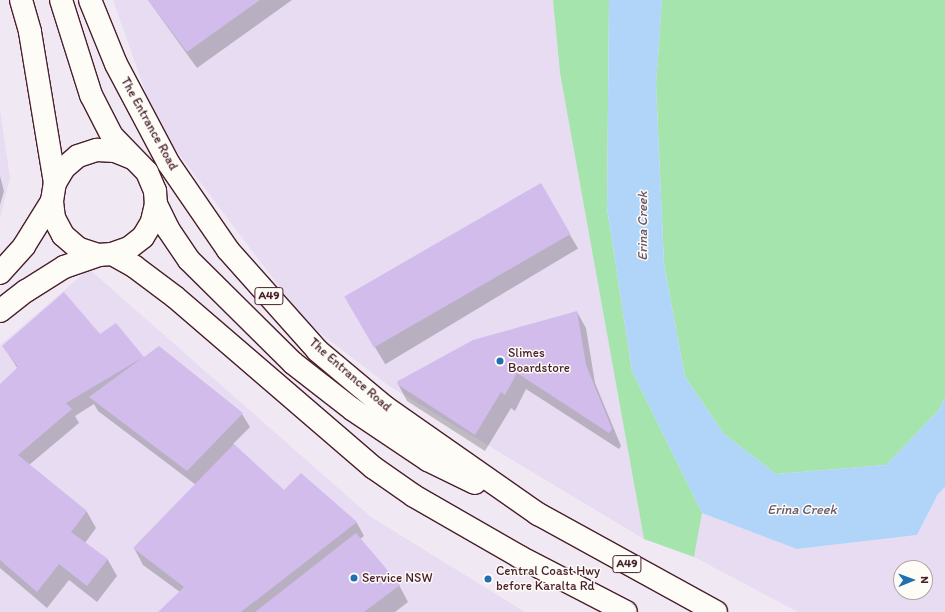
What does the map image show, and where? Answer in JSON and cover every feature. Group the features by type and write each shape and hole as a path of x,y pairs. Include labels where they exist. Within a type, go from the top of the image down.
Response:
{"main road":[{"path":"21,0 30,32 53,192 54,218 63,235 79,249 105,255 135,267 175,297 374,468 414,496 520,557 626,612"},
{"name":"A49","path":"61,0 91,95 112,136 147,172 155,191 156,204 152,222 143,237 129,248 105,255"},
{"name":"The Entrance Road","path":"90,0 116,64 169,164 228,250 318,351 385,407 538,514 716,612"},
{"name":"A49","path":"53,192 64,168 78,156 97,150 115,151 132,158"},
{"path":"0,273 24,246 53,192"},
{"name":"A49","path":"156,204 168,229 189,260 293,363 352,409 428,460 538,514"},
{"path":"0,311 26,291 64,267 105,255"}],"shaded area":[{"path":"113,0 553,0 560,73 644,539 389,386 306,322 157,125"},
{"path":"0,109 10,178 0,219"},
{"path":"89,269 371,517 525,612 0,612 0,345"},
{"path":"945,487 945,612 798,612 694,557 702,513 798,549 917,535 938,494"}],"green space":[{"path":"553,0 609,0 607,208 632,371 702,513 694,557 644,539 560,73"},
{"path":"662,0 945,0 945,397 939,410 886,465 776,474 724,434 685,377 664,264 656,84"}],"water":[{"name":"Erina Creek","path":"609,0 662,0 656,85 664,264 685,377 724,434 776,474 886,465 939,410 945,397 945,487 938,494 917,535 797,549 702,513 632,371 607,208"}],"building":[{"path":"148,0 260,0 187,52"},
{"path":"541,183 570,234 374,348 344,297"},
{"path":"64,292 100,334 116,323 144,357 159,346 243,413 187,471 89,397 142,358 66,403 72,409 18,455 87,511 71,532 108,559 87,586 59,564 37,592 0,560 0,384 18,367 2,346"},
{"path":"577,311 586,365 612,429 609,433 517,373 505,395 501,392 475,435 397,384 398,381 473,340"},
{"path":"234,444 284,490 301,473 357,522 241,612 158,612 184,587 133,548"},
{"path":"356,533 400,585 364,612 255,612"}],"place":[{"name":"Slimes Boardstore","path":"500,361"},
{"name":"Service NSW","path":"354,578"},
{"name":"Central Coast Hwy before Karalta Rd","path":"488,579"}]}
